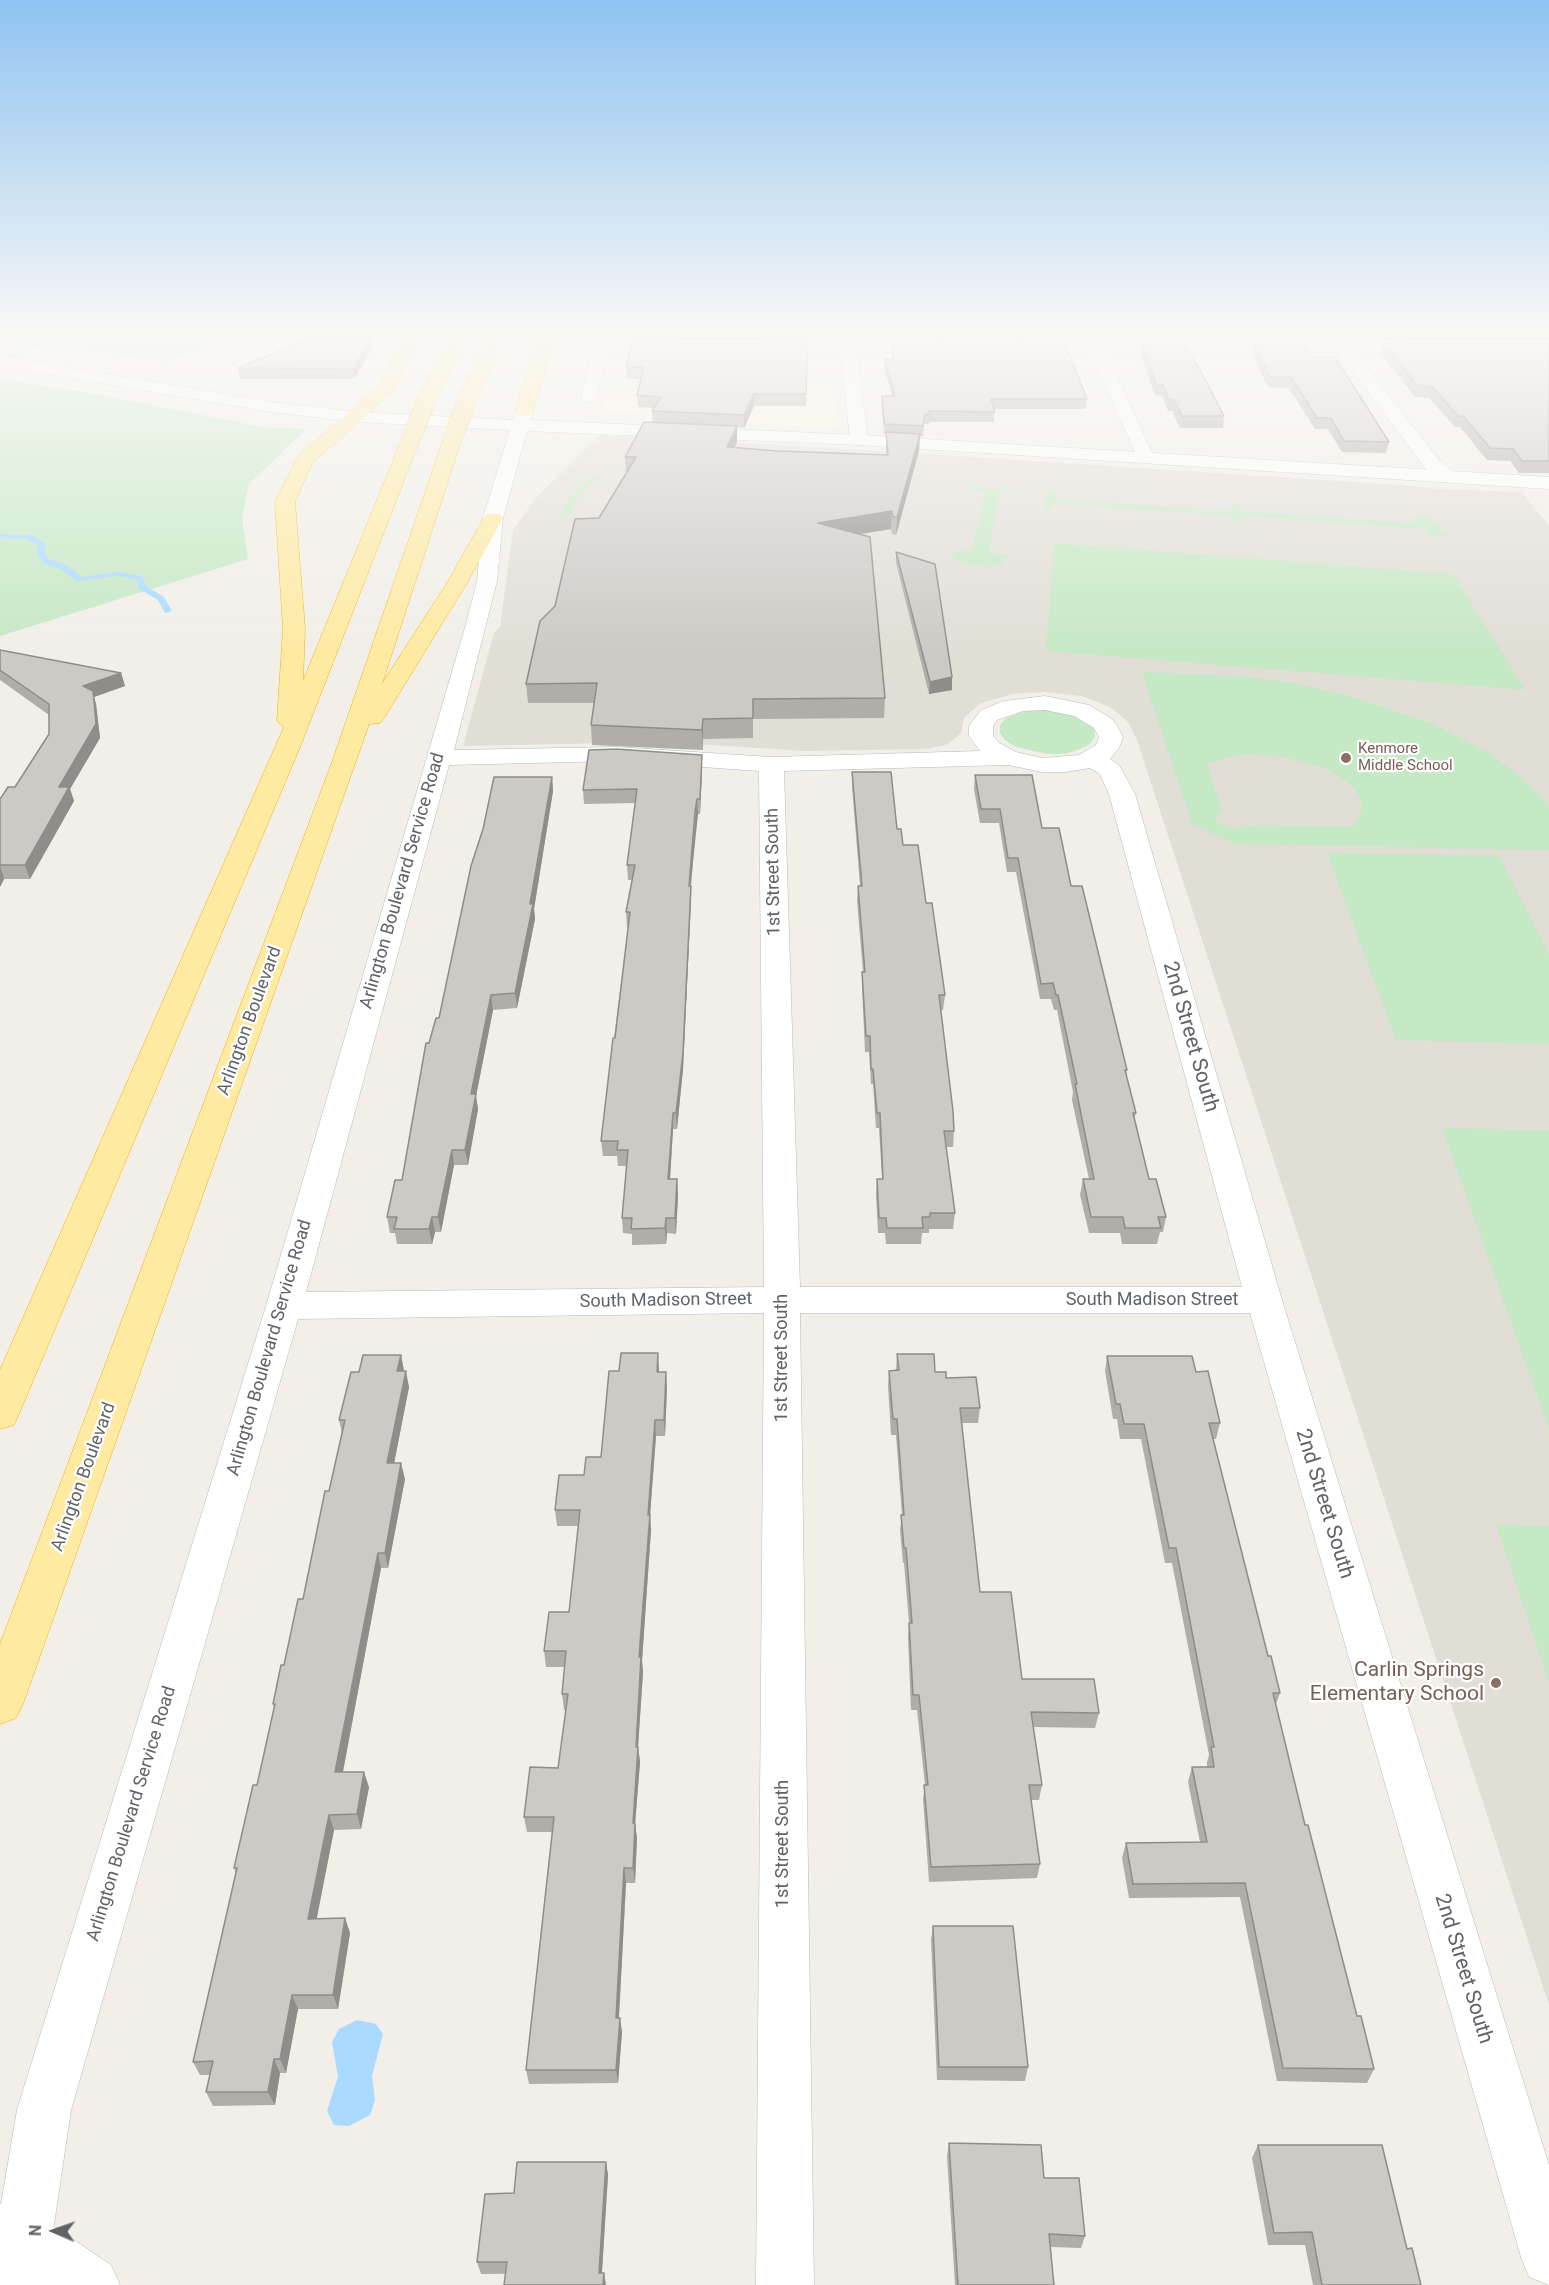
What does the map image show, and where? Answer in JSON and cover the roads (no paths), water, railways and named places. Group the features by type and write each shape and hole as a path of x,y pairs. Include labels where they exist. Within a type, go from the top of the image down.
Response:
{"highway":[{"path":"288,747 294,629 285,502 304,460 325,443"},
{"path":"0,1414 288,747 410,443"},
{"name":"Arlington Boulevard","path":"0,1704 343,765 451,443"},
{"path":"343,765 457,583 493,518"}],"street":[{"name":"Arlington Boulevard Service Road","path":"13,2252 44,2110 284,1306 477,624 487,581 493,518 515,443"},
{"path":"903,443 1549,483"},
{"path":"1139,443 1145,457"},
{"path":"1416,443 1432,464 1449,476"},
{"path":"438,758 617,754 771,765 1008,758 1042,765 1065,765 1092,758 1107,748 1111,738 1104,724 1081,710 1045,703 1023,704 1004,708 989,715 981,726 981,736 990,748 1008,758"},
{"name":"2nd Street South","path":"1092,758 1110,770 1122,794 1264,1300 1549,2257"},
{"name":"1st Street South","path":"771,765 782,1300 785,2285"},
{"name":"South Madison Street","path":"284,1306 782,1300 1264,1300"},
{"path":"13,2252 91,2285"}],"water":[{"path":"357,2020 376,2024 383,2034 372,2076 375,2100 370,2115 349,2126 334,2125 327,2111 338,2077 332,2042 339,2029"}],"waterway":[{"path":"0,536 29,537 43,546 41,554 46,561 65,568 79,579 119,574 140,579 142,587 161,599 168,611"}],"place":[{"name":"Kenmore Middle School","path":"1346,758"},
{"name":"Carlin Springs Elementary School","path":"1496,1683"}]}
